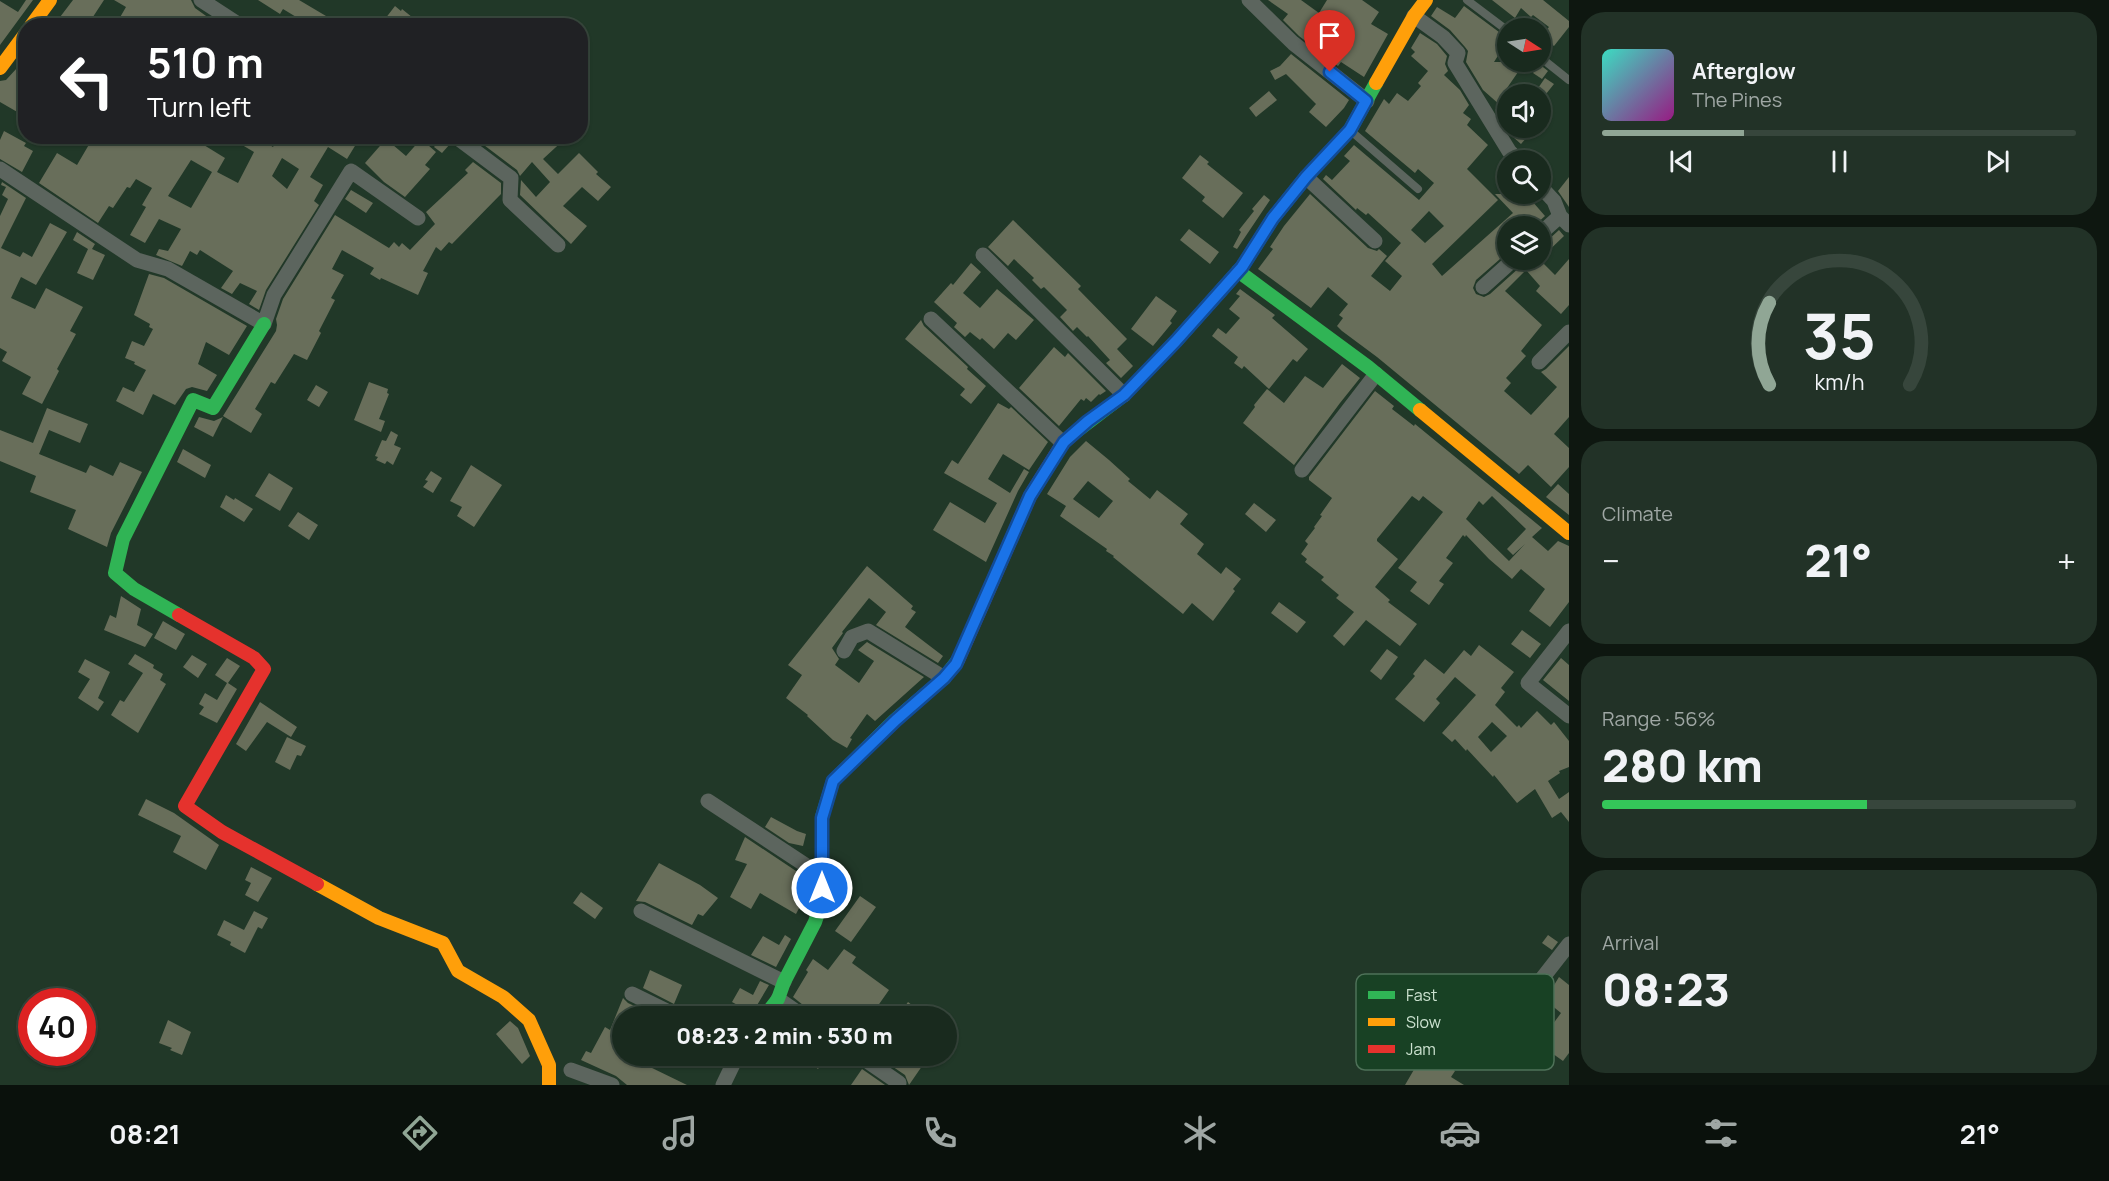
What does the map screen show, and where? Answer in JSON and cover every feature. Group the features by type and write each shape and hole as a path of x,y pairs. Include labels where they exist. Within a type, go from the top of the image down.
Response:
{"street":[{"path":"37,18 50,0"},
{"path":"201,0 229,18"},
{"path":"1249,0 1293,43 1366,101"},
{"path":"773,1006 815,922 822,901 822,818 833,781 896,720 944,678 956,664 1030,496 1064,442 1124,395 1242,267 1273,218 1306,177 1350,130 1414,16 1426,0"},
{"path":"1414,16 1443,38 1458,53 1455,63 1508,150"},
{"path":"0,68 18,44"},
{"path":"465,144 511,178 510,200 558,245"},
{"path":"0,169 137,260 168,269 264,324"},
{"path":"418,218 351,171 274,295 264,324 213,408 193,400 123,539 116,573 134,589 254,658 264,669 184,806 222,832 379,918 443,943 458,971 503,997 529,1020 549,1065 549,1085"},
{"path":"1306,177 1375,241"},
{"path":"1551,198 1564,220 1551,228"},
{"path":"983,255 1124,395"},
{"path":"1482,288 1502,270"},
{"path":"1238,271 1376,374 1569,533"},
{"path":"931,319 1064,442"},
{"path":"1539,362 1569,332"},
{"path":"1302,470 1376,374"},
{"path":"844,651 852,637 868,631 944,678"},
{"path":"1569,632 1528,683 1569,716"},
{"path":"708,801 822,876"},
{"path":"641,911 784,982"},
{"path":"1546,974 1569,944"},
{"path":"632,994 657,1006"},
{"path":"778,999 788,1006"},
{"path":"723,1085 732,1066"},
{"path":"874,1066 899,1083"},
{"path":"571,1070 612,1085"}],"lane":[{"path":"1467,0 1497,23"},
{"path":"1551,66 1569,80"},
{"path":"1350,130 1418,189"}],"building":[{"path":"26,0 33,0 0,45 0,1 18,12"},
{"path":"73,0 104,0 92,18 59,18"},
{"path":"114,0 191,0 195,8 209,18 166,18 163,16 162,18 120,18 126,7"},
{"path":"258,0 299,0 326,16 325,18 298,18 283,9 280,14"},
{"path":"1268,0 1301,0 1319,13 1327,0 1362,0 1379,12 1371,24 1388,34 1364,77 1341,62 1338,66 1299,36 1283,20 1288,14"},
{"path":"1492,0 1543,0 1569,21 1569,27 1554,46 1551,44 1551,18 1537,18 1533,15 1531,17 1521,8 1515,18"},
{"path":"395,6 413,18 386,18"},
{"path":"1464,6 1497,31 1497,57 1494,62 1497,62 1497,72 1518,72 1510,84 1497,84 1497,102 1483,90 1466,62 1468,51 1450,30 1431,16 1437,7 1455,18"},
{"path":"1420,33 1437,44 1447,56 1445,64 1448,71 1444,75 1460,90 1469,105 1463,113 1471,119 1467,125 1488,145 1467,169 1497,199 1432,264 1442,276 1497,227 1497,262 1476,280 1473,288 1476,294 1484,297 1517,270 1526,270 1505,291 1542,325 1521,351 1526,356 1506,378 1511,383 1504,391 1531,415 1557,387 1541,372 1569,346 1569,417 1554,434 1569,448 1569,467 1551,487 1528,465 1519,474 1342,331 1337,326 1343,318 1339,315 1348,304 1328,287 1311,308 1258,269 1273,249 1270,247 1284,226 1310,194 1368,248 1377,251 1379,249 1387,256 1371,276 1390,291 1402,276 1385,261 1401,243 1368,213 1366,215 1357,208 1356,210 1323,179 1326,175 1332,180 1350,161 1344,156 1354,145 1419,200 1434,183 1418,169 1415,173 1365,131 1384,99 1389,104 1397,93 1408,101 1421,86 1418,83 1428,71 1411,56 1415,52 1411,48","holes":["1429,211 1444,226 1425,243 1411,230"]},
{"path":"1291,54 1349,100 1326,127 1309,112 1316,104 1286,74 1275,80 1270,71 1280,66"},
{"path":"18,69 18,112 0,102 0,81 6,80"},
{"path":"1534,72 1547,72 1542,79"},
{"path":"1545,78 1554,84 1551,88 1551,84 1541,84"},
{"path":"1269,91 1277,100 1256,117 1249,108"},
{"path":"4,131 18,139 18,144 25,144 24,146 33,151 22,172 0,159 0,140"},
{"path":"1514,138 1526,138 1521,144"},
{"path":"89,144 202,144 225,158 217,172 238,183 254,152 240,144 268,144 273,147 275,144 356,144 347,159 328,147 310,177 323,185 314,201 319,205 266,290 259,310 249,304 257,291 240,283 232,294 221,288 233,271 200,250 197,255 190,251 182,266 156,255 159,249 168,251 181,229 159,219 145,243 130,235 146,207 142,205 152,188 136,179 130,188 127,187 113,208 109,206 98,223 39,183 57,153 77,165","holes":["282,158 299,169 287,189 272,176","191,160 212,172 191,208 168,196"]},
{"path":"382,144 392,144 406,156 417,144 427,144 436,152 425,165 430,169 405,197 384,182 365,163"},
{"path":"436,144 450,144 442,153 434,147"},
{"path":"483,144 559,144 543,159 558,174 579,153 598,172 596,174 611,187 598,201 582,187 563,206 587,226 571,244 520,195 521,180 536,197 550,182 532,162 520,176 517,170"},
{"path":"1200,155 1209,162 1207,164 1243,193 1223,218 1202,201 1205,197 1182,178"},
{"path":"473,162 501,183 501,194 452,244 449,242 441,251 436,247 423,271 428,273 418,295 381,278 380,280 370,274 374,268 342,250 332,269 344,275 331,298 335,300 307,360 294,354 275,384 271,382 255,409 262,414 251,433 223,416 276,331 276,319 283,299 335,215 389,248 394,242 399,247 402,243 410,250 435,224 426,212 468,173 465,170"},
{"path":"1569,177 1569,207 1558,191"},
{"path":"2,182 26,198 1,248 20,257 23,252 32,257 50,223 67,232 36,285 21,277 11,298 35,309 46,288 83,307 70,331 76,334 42,404 22,394 31,377 2,361 7,352 0,348 0,216 8,199 2,195 6,187 1,185"},
{"path":"351,190 373,203 366,213 345,199"},
{"path":"1264,195 1270,200 1237,249 1233,247 1241,232 1239,230"},
{"path":"1504,204 1535,204 1545,216 1510,216 1513,213"},
{"path":"1013,220 1081,286 1078,289 1127,339 1117,349 1133,366 1121,378 1106,363 1110,360 1088,336 1077,327 1073,331 1060,317 1067,310 1044,287 1041,289 1032,280 1034,278 1014,259 1008,266 988,247"},
{"path":"1189,229 1219,252 1210,264 1180,240"},
{"path":"1559,230 1564,236 1551,248 1551,237"},
{"path":"77,232 95,244 92,249 105,255 93,280 77,273 88,249 73,240"},
{"path":"1569,259 1569,305 1561,314 1536,291 1540,286 1526,270 1550,270 1555,275"},
{"path":"971,263 981,272 963,293 980,308 997,289 1034,320 1016,340 1008,333 994,349 982,338 980,340 970,332 965,337 954,327 957,323 934,302 951,283 953,285"},
{"path":"149,274 164,278 247,326 229,355 206,342 198,364 217,375 207,391 192,387 186,389 175,405 153,394 143,415 116,401 123,387 134,392 146,370 125,358 132,341 144,346 153,329 149,327 150,324 134,315"},
{"path":"1240,289 1275,315 1272,318 1308,349 1297,362 1293,359 1269,389 1244,366 1242,369 1234,363 1238,357 1212,336 1218,328 1226,334 1240,318 1229,309 1240,296 1236,294"},
{"path":"1156,296 1177,311 1170,321 1172,323 1153,346 1131,329"},
{"path":"921,320 924,326 986,386 971,404 960,395 965,389 905,339"},
{"path":"1054,347 1065,357 1068,353 1106,391 1091,402 1086,398 1084,401 1081,399 1059,426 1019,388"},
{"path":"1342,364 1360,378 1294,465 1243,423 1267,389 1284,403 1305,376 1323,388"},
{"path":"369,382 388,389 389,394 379,419 385,421 381,432 354,420"},
{"path":"316,385 328,392 319,407 307,400"},
{"path":"1375,391 1394,406 1392,409 1414,426 1415,424 1542,528 1532,537 1548,551 1558,541 1569,546 1569,602 1550,627 1529,611 1545,589 1521,569 1512,579 1466,535 1465,537 1463,535 1446,558 1453,563 1439,581 1444,584 1429,605 1410,591 1417,582 1398,568 1443,512 1423,496 1419,501 1412,496 1377,539 1398,559 1375,587 1390,600 1388,602 1417,624 1400,646 1366,620 1344,646 1333,636 1354,612 1336,598 1339,595 1321,580 1324,577 1305,562 1307,559 1301,554 1308,544 1305,541 1332,498 1309,480","holes":["1492,496 1526,529 1507,549 1513,555 1525,544 1509,561 1466,519 1479,501 1483,505"]},
{"path":"998,403 1009,409 1011,407 1048,442 1029,470 1003,454 988,479 1010,493 1024,469 1029,472 986,562 933,530 950,502 985,523 997,503 944,473 952,460 958,464"},
{"path":"47,408 88,424 80,443 49,430 39,454 86,473 90,465 113,476 120,462 142,472 111,533 107,547 68,529 76,510 30,492 36,476 0,461 0,430 33,443"},
{"path":"199,417 214,421 223,417 213,437 194,427"},
{"path":"391,431 398,435 394,445 401,448 393,465 387,461 385,464 376,460 378,457 375,456 382,440 386,441"},
{"path":"1086,441 1150,499 1157,490 1188,514 1180,524 1204,544 1197,554 1221,574 1226,567 1241,579 1213,621 1192,603 1183,614 1113,557 1106,551 1107,549 1060,516 1066,506 1047,494 1070,457","holes":["1088,481 1113,501 1099,518 1073,499"]},
{"path":"183,449 211,465 205,478 177,462"},
{"path":"471,465 502,485 474,527 457,516 462,507 450,501"},
{"path":"431,471 442,478 433,493 423,487"},
{"path":"269,473 293,488 280,511 255,496"},
{"path":"1558,484 1569,494 1569,515 1546,497"},
{"path":"226,495 253,509 244,522 220,507"},
{"path":"1254,503 1276,520 1266,532 1245,514"},
{"path":"298,512 318,525 309,540 288,526"},
{"path":"867,566 913,606 911,609 916,612 905,627 943,656 938,663 876,625 886,612 869,598 832,648 839,659 835,665 859,683 874,661 858,650 867,642 924,677 875,721 867,714 850,738 852,739 847,748 833,740 808,715 786,698 802,675 788,665"},
{"path":"121,596 141,609 137,625 153,634 145,647 104,630 110,615 116,618"},
{"path":"1279,602 1306,622 1297,633 1271,613"},
{"path":"163,621 185,634 176,650 154,638"},
{"path":"1522,630 1541,644 1530,658 1511,644"},
{"path":"1479,645 1514,672 1501,688 1505,692 1495,705 1517,727 1519,725 1521,728 1537,711 1551,725 1554,722 1569,741 1569,767 1559,771 1560,773 1548,781 1559,799 1569,792 1569,822 1561,812 1552,818 1535,789 1517,803 1494,775 1493,777 1467,749 1466,751 1455,739 1452,742 1442,733 1476,695 1455,677 1436,699 1440,703 1424,722 1395,699 1415,676 1413,674 1425,659 1444,674 1464,650 1471,656","holes":["1492,722 1507,736 1491,752 1478,737"]},
{"path":"1387,649 1398,657 1381,680 1370,671"},
{"path":"135,654 154,665 153,668 163,674 160,680 166,684 138,733 111,715 120,700 124,702 143,673 128,664"},
{"path":"192,655 207,664 198,678 183,667"},
{"path":"227,658 240,666 228,683 237,689 217,723 199,714 204,707 199,704 205,693 217,700 227,683 215,675"},
{"path":"1561,658 1569,665 1569,701 1543,680"},
{"path":"85,659 110,672 98,698 104,702 98,711 78,698 90,679 78,672"},
{"path":"260,702 297,727 291,737 267,722 246,751 236,744"},
{"path":"287,737 306,746 301,756 297,755 290,770 275,762"},
{"path":"146,799 174,813 219,845 206,870 173,852 181,836 138,815"},
{"path":"771,817 806,834 803,846 789,843 765,827"},
{"path":"745,837 808,879 808,897 806,895 796,914 760,893 751,909 730,897 747,864 735,860"},
{"path":"659,863 700,885 718,898 703,916 698,914 692,925 645,902 636,901"},
{"path":"251,867 272,878 258,902 245,895 251,883 245,880"},
{"path":"581,892 603,908 595,919 573,903"},
{"path":"860,896 876,907 851,942 835,931"},
{"path":"254,911 268,918 262,929 258,927 245,953 217,935 224,920 244,930"},
{"path":"785,935 791,939 776,967 751,955 763,936 779,945"},
{"path":"1548,935 1558,942 1552,950 1542,943"},
{"path":"844,949 856,957 852,963 889,990 878,1006 804,1006 793,997 813,959 828,970"},
{"path":"650,970 682,985 674,1004 643,988"},
{"path":"1559,977 1569,985 1569,1053 1563,1061 1554,1055 1554,1022 1561,1013 1554,1007 1554,985"},
{"path":"760,981 769,985 757,1006 739,1006 732,1002 740,988 753,995"},
{"path":"623,998 634,1006 620,1006"},
{"path":"168,1020 191,1032 182,1055 159,1043"},
{"path":"510,1021 518,1028 530,1056 522,1064 496,1034"},
{"path":"612,1025 612,1066 650,1066 687,1085 627,1085 616,1076 581,1060 586,1051 591,1053 605,1027 610,1030"},
{"path":"892,1066 922,1066 909,1085 905,1075"},
{"path":"862,1069 885,1085 851,1085"},
{"path":"1414,1070 1454,1070 1451,1077 1464,1085 1405,1085"}],"traffic: fast":[{"path":"1073,434 1124,395 1242,267 1273,218 1306,177 1350,130 1376,83"},
{"path":"1238,271 1368,367 1420,410"},
{"path":"179,615 134,589 115,573 123,539 193,400 213,408 264,324"},
{"path":"773,1006 815,922 822,901 822,817 833,781 895,720 944,678 958,660"}],"traffic: slow":[{"path":"37,18 50,0"},
{"path":"1376,83 1414,16 1426,0"},
{"path":"0,68 18,44"},
{"path":"1420,410 1569,533"},
{"path":"317,884 379,918 443,943 458,971 503,997 529,1020 549,1065 549,1085"}],"traffic: jam":[{"path":"958,660 1030,496 1063,443 1073,434"},
{"path":"179,615 254,658 264,669 185,806 222,832 317,884"}],"route":[{"path":"822,888 822,818 833,781 896,720 944,678 956,664 1030,496 1064,442 1124,395 1176,341 1242,267 1273,218 1306,177 1350,130 1366,101 1330,72"}]}
